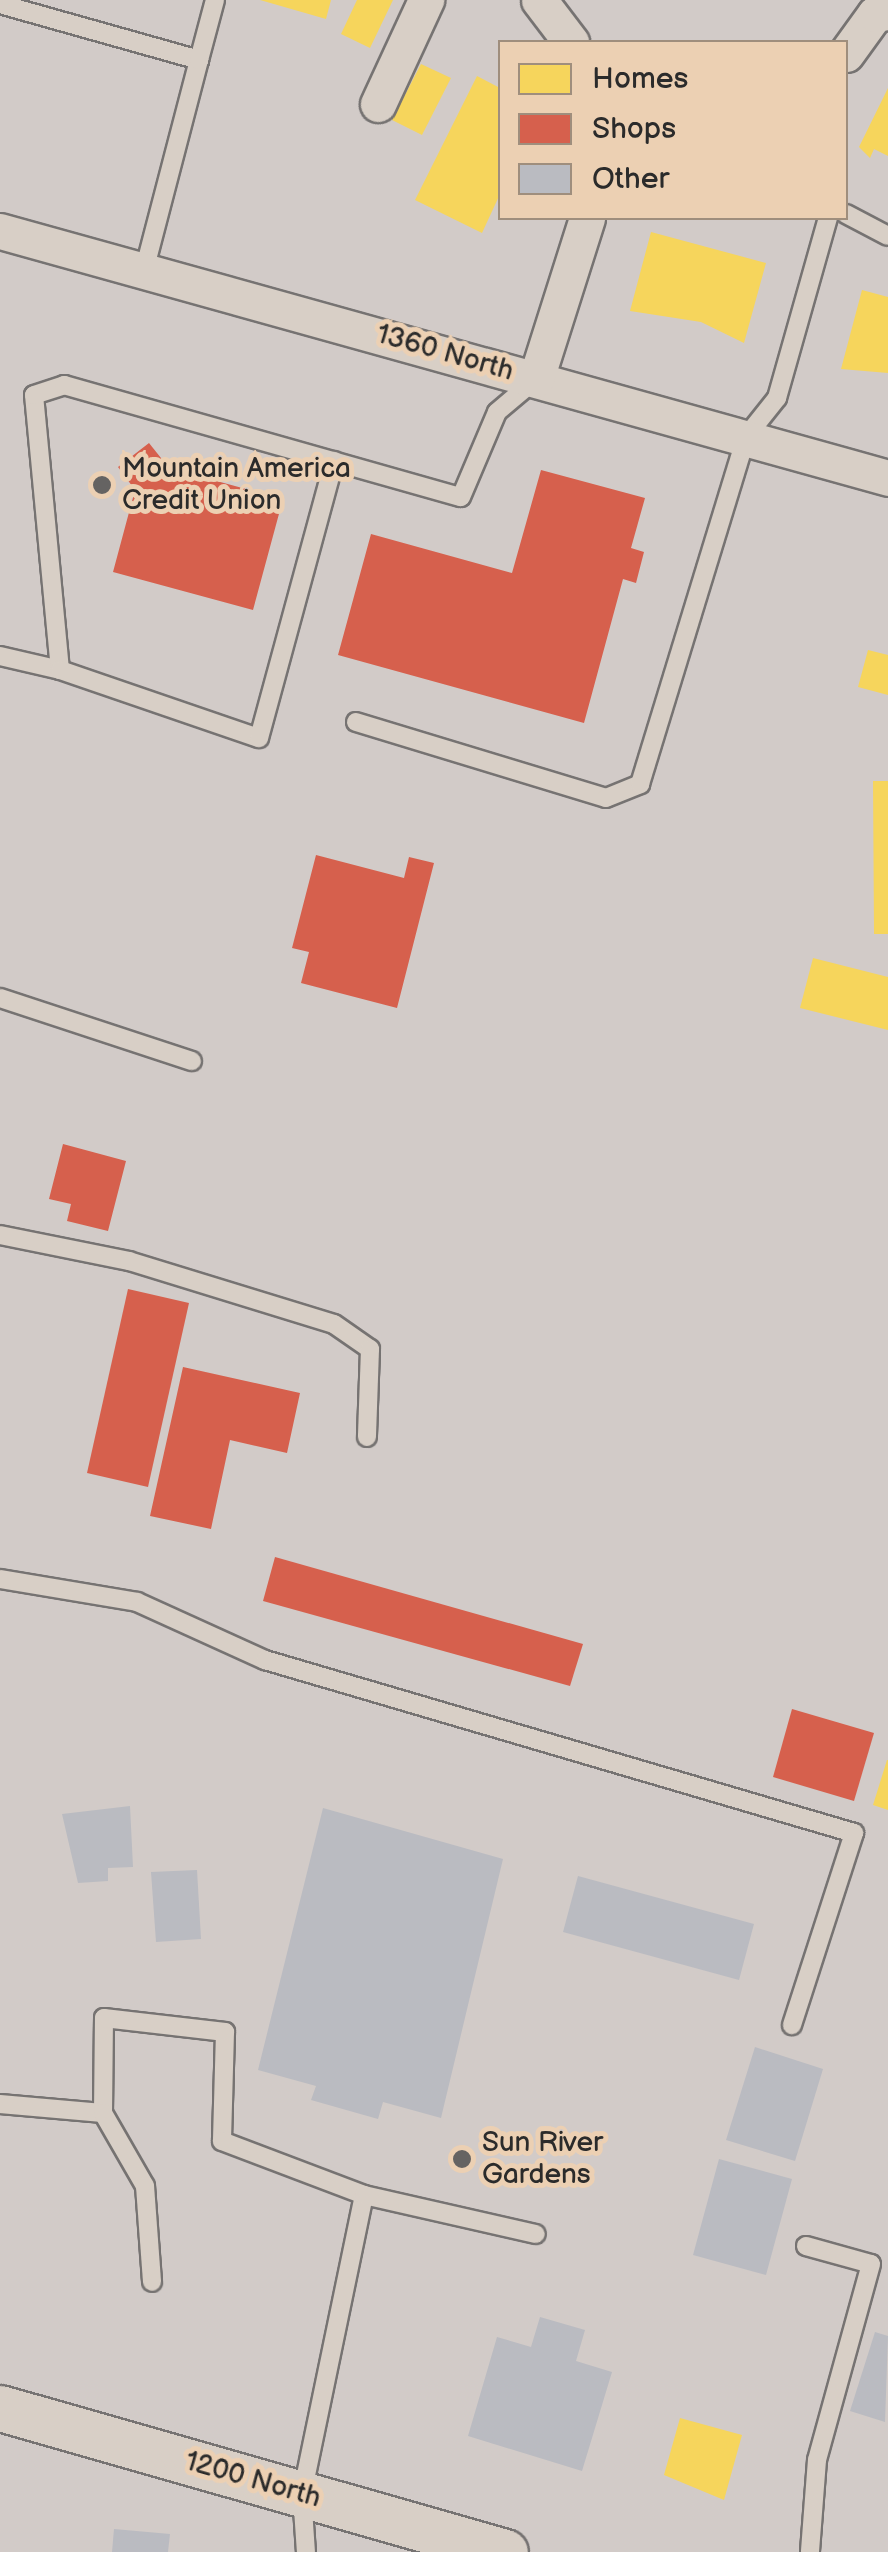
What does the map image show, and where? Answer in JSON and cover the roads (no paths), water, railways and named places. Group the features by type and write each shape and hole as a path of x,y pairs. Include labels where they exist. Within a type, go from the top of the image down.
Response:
{"street":[{"path":"378,104 426,0"},
{"path":"539,0 570,40"},
{"path":"848,51 875,14 888,12"},
{"path":"536,378 586,220"},
{"name":"1360 North","path":"0,232 146,268 888,478"},
{"name":"1200 North","path":"0,2408 505,2552"}],"lane":[{"path":"146,268 215,0"},
{"path":"0,4 200,60"},
{"path":"848,215 888,236"},
{"path":"356,722 606,798 640,784 746,436 777,398 827,220"},
{"path":"60,670 34,394 64,385 461,497 497,412 536,378"},
{"path":"0,656 60,670 122,699 259,738 334,462"},
{"path":"0,998 192,1060"},
{"path":"0,1234 129,1261 334,1324 370,1349 367,1437"},
{"path":"0,1579 137,1602 265,1660 854,1833 792,2025"},
{"path":"152,2282 145,2186 103,2113 104,2018 225,2032 222,2141 364,2195 536,2234"},
{"path":"0,2104 103,2113"},
{"path":"306,2552 302,2494 364,2195"},
{"path":"806,2246 871,2264 817,2460 810,2552"}],"place":[{"name":"Mountain America Credit Union","path":"102,485"},
{"name":"Sun River Gardens","path":"462,2159"}]}
